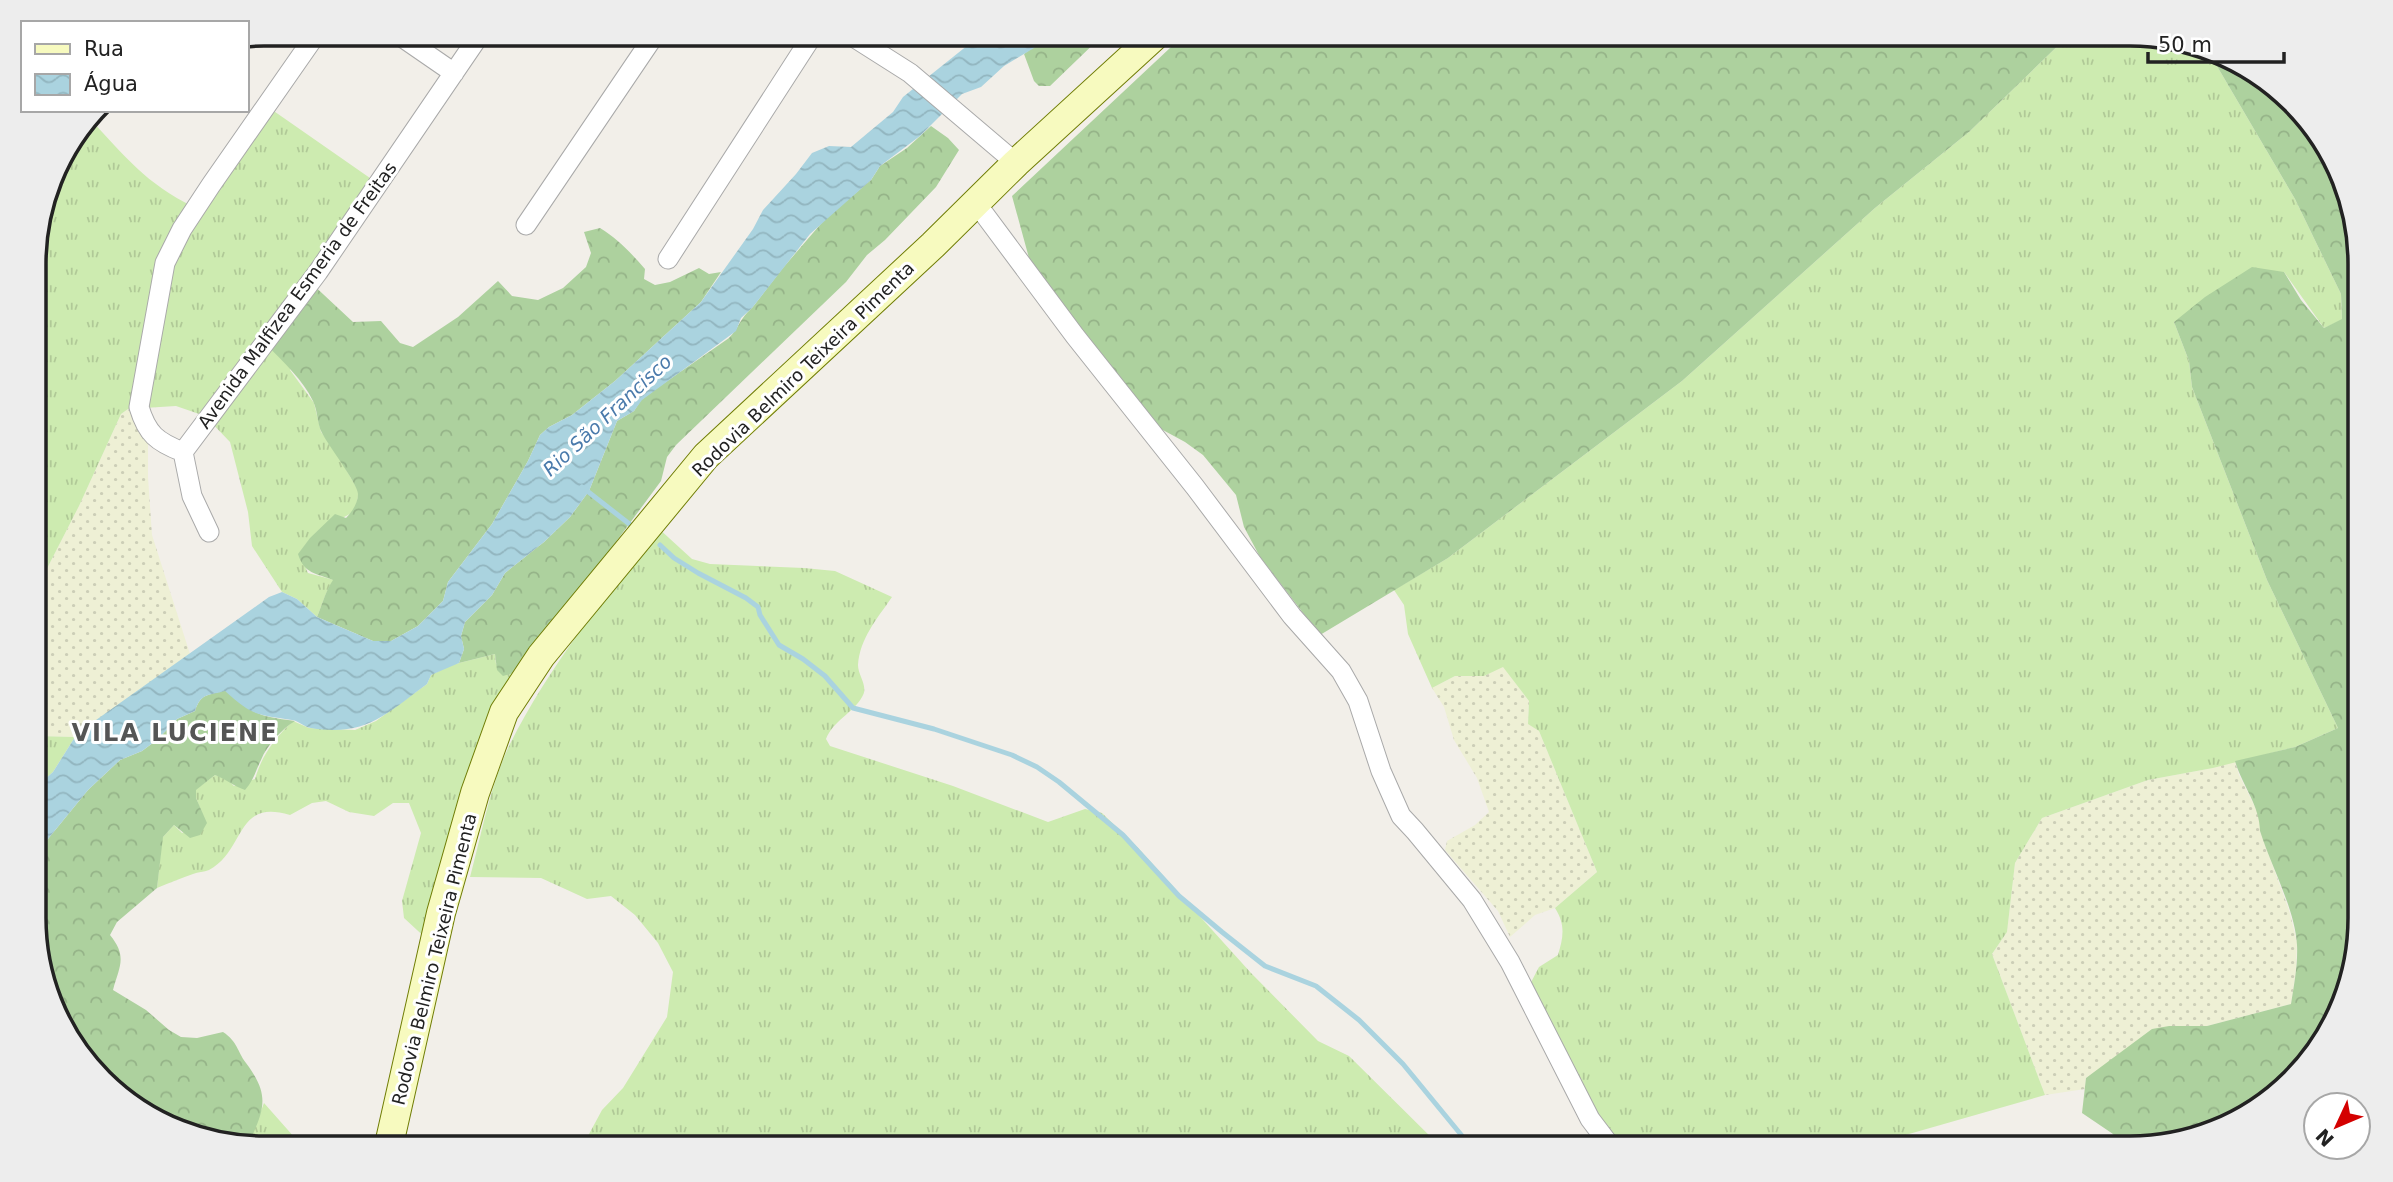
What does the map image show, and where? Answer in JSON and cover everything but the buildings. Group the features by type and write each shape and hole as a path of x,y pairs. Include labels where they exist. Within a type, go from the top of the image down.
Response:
{"main road":[{"name":"Rodovia Belmiro Teixeira Pimenta","path":"391,1136 441,913 475,793 504,712 541,656 706,456 1144,46"}],"street":[{"path":"209,532 192,496 183,452 162,444 153,436 142,419 139,407 165,262 196,206 308,46"},
{"path":"415,46 454,73"},
{"name":"Avenida Malfizea Esmeria de Freitas","path":"183,452 318,272 472,46"},
{"path":"526,225 643,46"},
{"path":"668,258 806,46"},
{"path":"868,46 910,73 1016,163"},
{"path":"976,203 1075,337 1195,487 1292,616 1341,671 1358,701 1381,772 1401,816 1472,900 1510,962 1590,1119 1603,1136"}],"green space":[{"path":"1034,46 1092,46 1050,86 1039,86 1034,81 1024,54"},
{"path":"1172,46 2058,46 1969,132 1875,208 1682,381 1448,558 1320,635 1260,557 1244,527 1236,495 1203,455 1161,429 1032,269 1012,196"},
{"path":"2058,46 2158,47 2216,64 2295,199 2341,294 2342,320 2324,328 2284,272 2174,322 2189,361 2192,387 2267,580 2338,728 2295,747 2213,768 2148,780 2042,818 2015,863 2007,932 1992,954 2045,1095 1902,1136 1610,1136 1527,990 1539,967 1558,955 1562,932 1561,920 1555,908 1597,872 1539,731 1528,724 1529,701 1503,667 1484,676 1455,676 1432,688 1408,634 1404,605 1394,590 1448,558 1682,381 1875,208 1969,132"},
{"path":"2216,64 2262,91 2284,109 2302,131 2331,180 2346,235 2346,947 2331,1002 2311,1040 2273,1082 2251,1100 2199,1125 2144,1136 2114,1136 2082,1113 2086,1078 2152,1029 2207,1026 2291,1004 2297,960 2292,917 2260,831 2254,804 2235,761 2295,747 2338,728 2267,580 2192,387 2189,361 2174,322 2205,297 2252,267 2284,272 2301,300 2324,328 2342,319 2341,294 2295,199"},
{"path":"268,107 380,185 315,271 290,370 314,403 321,432 358,490 353,511 322,528 299,554 308,573 334,580 317,617 297,599 282,592 252,546 248,512 230,442 205,416 176,406 128,409 121,414 46,570 46,249 53,207 62,180 82,142 96,125 149,179 194,207"},
{"path":"931,126 959,150 936,187 867,255 846,282 676,445 667,457 661,481 513,673 503,676 497,670 495,654 459,663 464,649 461,636 465,622 492,595 505,573 570,517 589,491 617,421 634,411 641,400 729,338 825,219 871,180 880,166 907,148"},
{"path":"600,228 629,252 645,269 644,279 655,285 670,282 699,268 709,274 721,272 701,302 615,381 572,415 540,435 492,524 448,582 443,601 418,626 391,641 373,641 317,617 333,580 307,569 298,554 335,514 346,518 357,501 358,494 322,433 309,393 268,346 309,281 353,322 381,321 400,343 413,347 458,317 498,281 512,296 538,300 563,288 586,267 591,253 584,232"},
{"path":"128,409 148,432 152,535 190,654 75,737 46,736 46,570 121,414"},
{"path":"657,527 692,559 710,564 835,571 892,597 870,629 859,655 858,665 864,693 829,733 826,739 830,746 953,786 1048,822 1085,809 1102,813 1139,849 1251,973 1318,1041 1349,1056 1430,1136 588,1136 602,1110 623,1088 667,1017 673,972 658,943 635,915 611,896 587,899 541,878 470,877 492,792 510,744 542,687"},
{"path":"495,654 496,664 513,673 430,942 404,918 402,901 421,833 409,803 393,803 374,816 349,812 326,801 312,803 290,815 272,812 259,814 250,820 230,851 209,870 157,888 162,838 174,825 182,833 206,823 195,790 215,775 227,779 234,786 255,779 270,748 293,721 309,728 355,730 376,721 427,684 431,675 451,665"},
{"path":"1503,666 1529,701 1528,723 1539,731 1597,872 1555,908 1535,915 1510,937 1498,911 1445,850 1447,841 1475,825 1489,812 1477,778 1454,740 1444,707 1432,688 1455,676 1484,676"},
{"path":"225,690 257,713 295,721 271,743 245,790 215,775 196,790 196,798 207,823 200,835 190,838 174,825 163,837 157,888 117,922 110,935 120,956 113,990 146,1010 181,1037 197,1038 223,1032 228,1036 254,1075 262,1094 261,1112 252,1136 235,1135 194,1125 142,1100 120,1082 82,1040 68,1015 53,975 47,947 46,841 88,790 120,760 142,751 177,719 195,711 200,701 210,694"},
{"path":"46,736 75,737 53,772 46,778"},
{"path":"2235,761 2260,817 2260,831 2289,910 2297,942 2291,1004 2207,1026 2169,1026 2086,1078 2085,1089 2045,1095 1992,954 2007,932 2015,863 2042,818 2148,780 2213,768"},
{"path":"264,1103 293,1136 264,1136 252,1136"}],"water":[{"name":"Rio São Francisco","path":"967,46 1036,46 1004,66 981,87 962,94 920,136 880,166 871,180 810,234 752,308 741,318 736,331 642,400 634,411 617,421 589,491 570,517 505,573 492,595 465,622 461,636 464,649 459,663 431,675 427,684 374,721 347,729 311,728 295,721 262,715 249,710 225,691 206,696 195,711 177,719 142,751 120,760 88,790 46,841 46,778 53,772 75,737 269,597 282,592 297,599 317,617 373,641 391,641 418,626 443,601 448,582 492,524 540,435 572,415 615,381 701,302 753,229 763,210 812,153 829,146 851,147 893,112 903,97"}],"waterway":[{"path":"582,487 632,526"},
{"path":"660,545 674,558 758,607 760,615 779,645 825,676 853,708 934,729 1012,755 1059,782 1123,835 1179,896 1222,932 1265,966 1316,986 1359,1020 1403,1064 1462,1136"}],"district":[{"name":"VILA LUCIENE","path":"175,733"}]}
